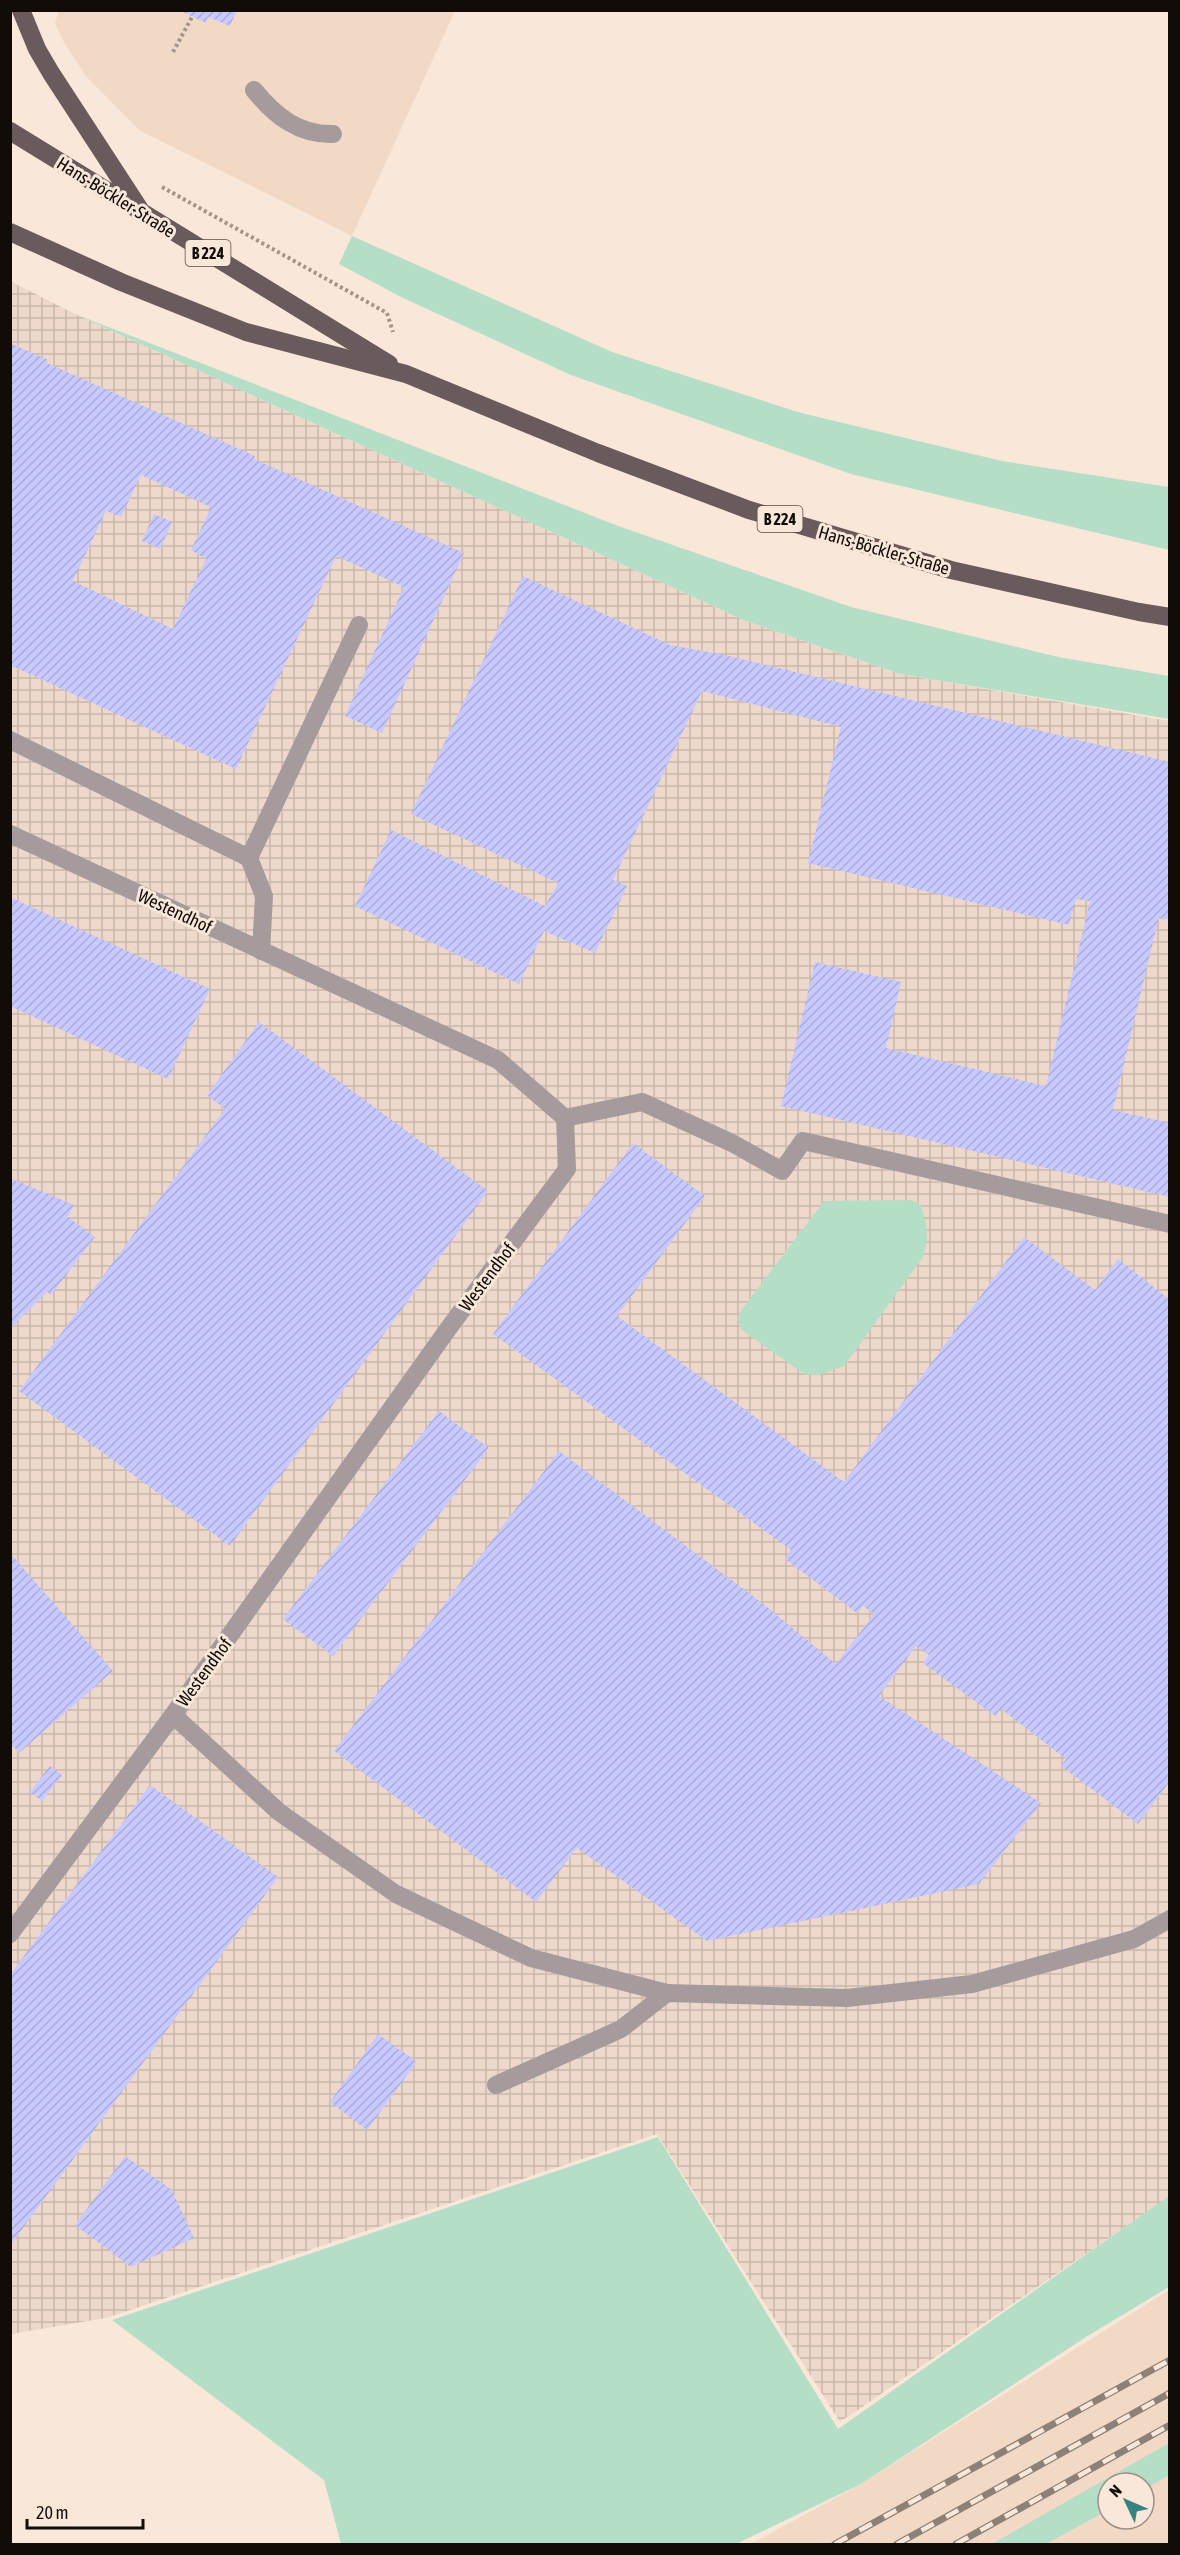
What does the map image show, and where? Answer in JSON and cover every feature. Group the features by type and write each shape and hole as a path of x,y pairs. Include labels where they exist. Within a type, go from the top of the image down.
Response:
{"main road":[{"path":"21,10 37,49 51,74 144,215"},
{"name":"Hans-Böckler-Straße","path":"10,131 406,374"},
{"name":"Hans-Böckler-Straße","path":"15,237 246,332 406,374 598,453 749,510 951,570 1170,617"}],"street":[{"path":"254,90 270,111 287,122 316,135 333,134"},
{"path":"249,858 359,625"},
{"path":"10,740 249,858 264,896 261,951"},
{"name":"Westendhof","path":"10,834 498,1060 565,1118 567,1169 448,1329 173,1715 10,1934"},
{"path":"565,1118 642,1102 732,1143 782,1171 803,1141 1170,1224"},
{"path":"173,1715 279,1812 396,1894 531,1958 667,1994 846,1998 972,1984 1134,1939 1170,1918"},
{"path":"496,2085 621,2029 667,1994"}],"path":[{"path":"173,52 192,16"},
{"path":"152,181 387,313 406,374"}],"shaded area":[{"path":"59,10 455,11 352,236 139,130 85,75 62,39 55,23"},
{"path":"10,281 75,314 746,621 900,674 1169,721 1169,2197 840,2422 657,2134 106,2318 11,2334"},
{"path":"1169,2290 1169,2544 751,2544 861,2484"}],"green space":[{"path":"352,236 612,352 801,413 1002,461 1169,487 1169,550 851,474 571,375 403,298 339,264"},
{"path":"75,314 621,527 851,607 1058,657 1169,676 1169,719 900,674 746,621"},
{"path":"912,1200 921,1205 926,1225 927,1237 923,1257 844,1366 819,1375 804,1374 742,1330 737,1318 742,1309 824,1201"},
{"path":"658,2137 838,2429 1169,2196 1169,2287 1086,2337 861,2484 736,2544 341,2544 324,2480 112,2320"},
{"path":"1169,2443 1169,2475 1156,2483 1156,2471 1120,2471"},
{"path":"1096,2485 1096,2517 1046,2544 992,2544"}],"building":[{"path":"179,10 237,10 230,26 208,17 206,23"},
{"path":"10,343 48,360 47,363 255,456 254,459 464,553 382,733 345,716 404,587 336,556 236,769 10,665","holes":["141,475 211,507 191,550 206,559 173,629 73,581 106,511 121,517"]},
{"path":"154,514 172,522 160,549 142,541"},
{"path":"523,576 670,645 720,654 1170,762 1170,920 1159,917 1113,1110 1170,1123 1170,1197 781,1106 815,962 901,982 886,1048 1046,1086 1090,901 1076,899 1069,925 808,863 841,727 702,691 613,880 627,886 595,953 544,931 519,984 355,906 391,830 545,906 558,883 411,814"},
{"path":"10,897 210,989 168,1079 10,1006"},
{"path":"259,1022 488,1191 230,1546 19,1391 225,1109 207,1095"},
{"path":"633,1143 705,1196 617,1316 844,1482 1024,1237 1095,1290 1118,1259 1170,1300 1170,1781 1138,1824 1061,1766 1066,1759 1001,1709 995,1716 923,1663 929,1655 916,1646 879,1696 1041,1803 979,1884 707,1941 577,1848 536,1902 334,1751 559,1451 761,1602 836,1664 874,1614 863,1606 857,1613 785,1559 791,1550 493,1334"},
{"path":"10,1178 74,1205 68,1217 95,1237 51,1295 47,1292 10,1329"},
{"path":"439,1411 489,1448 333,1656 283,1619"},
{"path":"10,1553 113,1671 19,1753 10,1743"},
{"path":"50,1766 62,1775 42,1801 30,1792"},
{"path":"150,1785 278,1877 10,2246 10,1975"},
{"path":"378,2034 417,2062 367,2130 330,2102"},
{"path":"125,2156 172,2190 194,2238 131,2267 75,2225"}],"railway":[{"path":"835,2544 1170,2360"},
{"path":"897,2544 1170,2393"},
{"path":"956,2544 1170,2425"}]}
